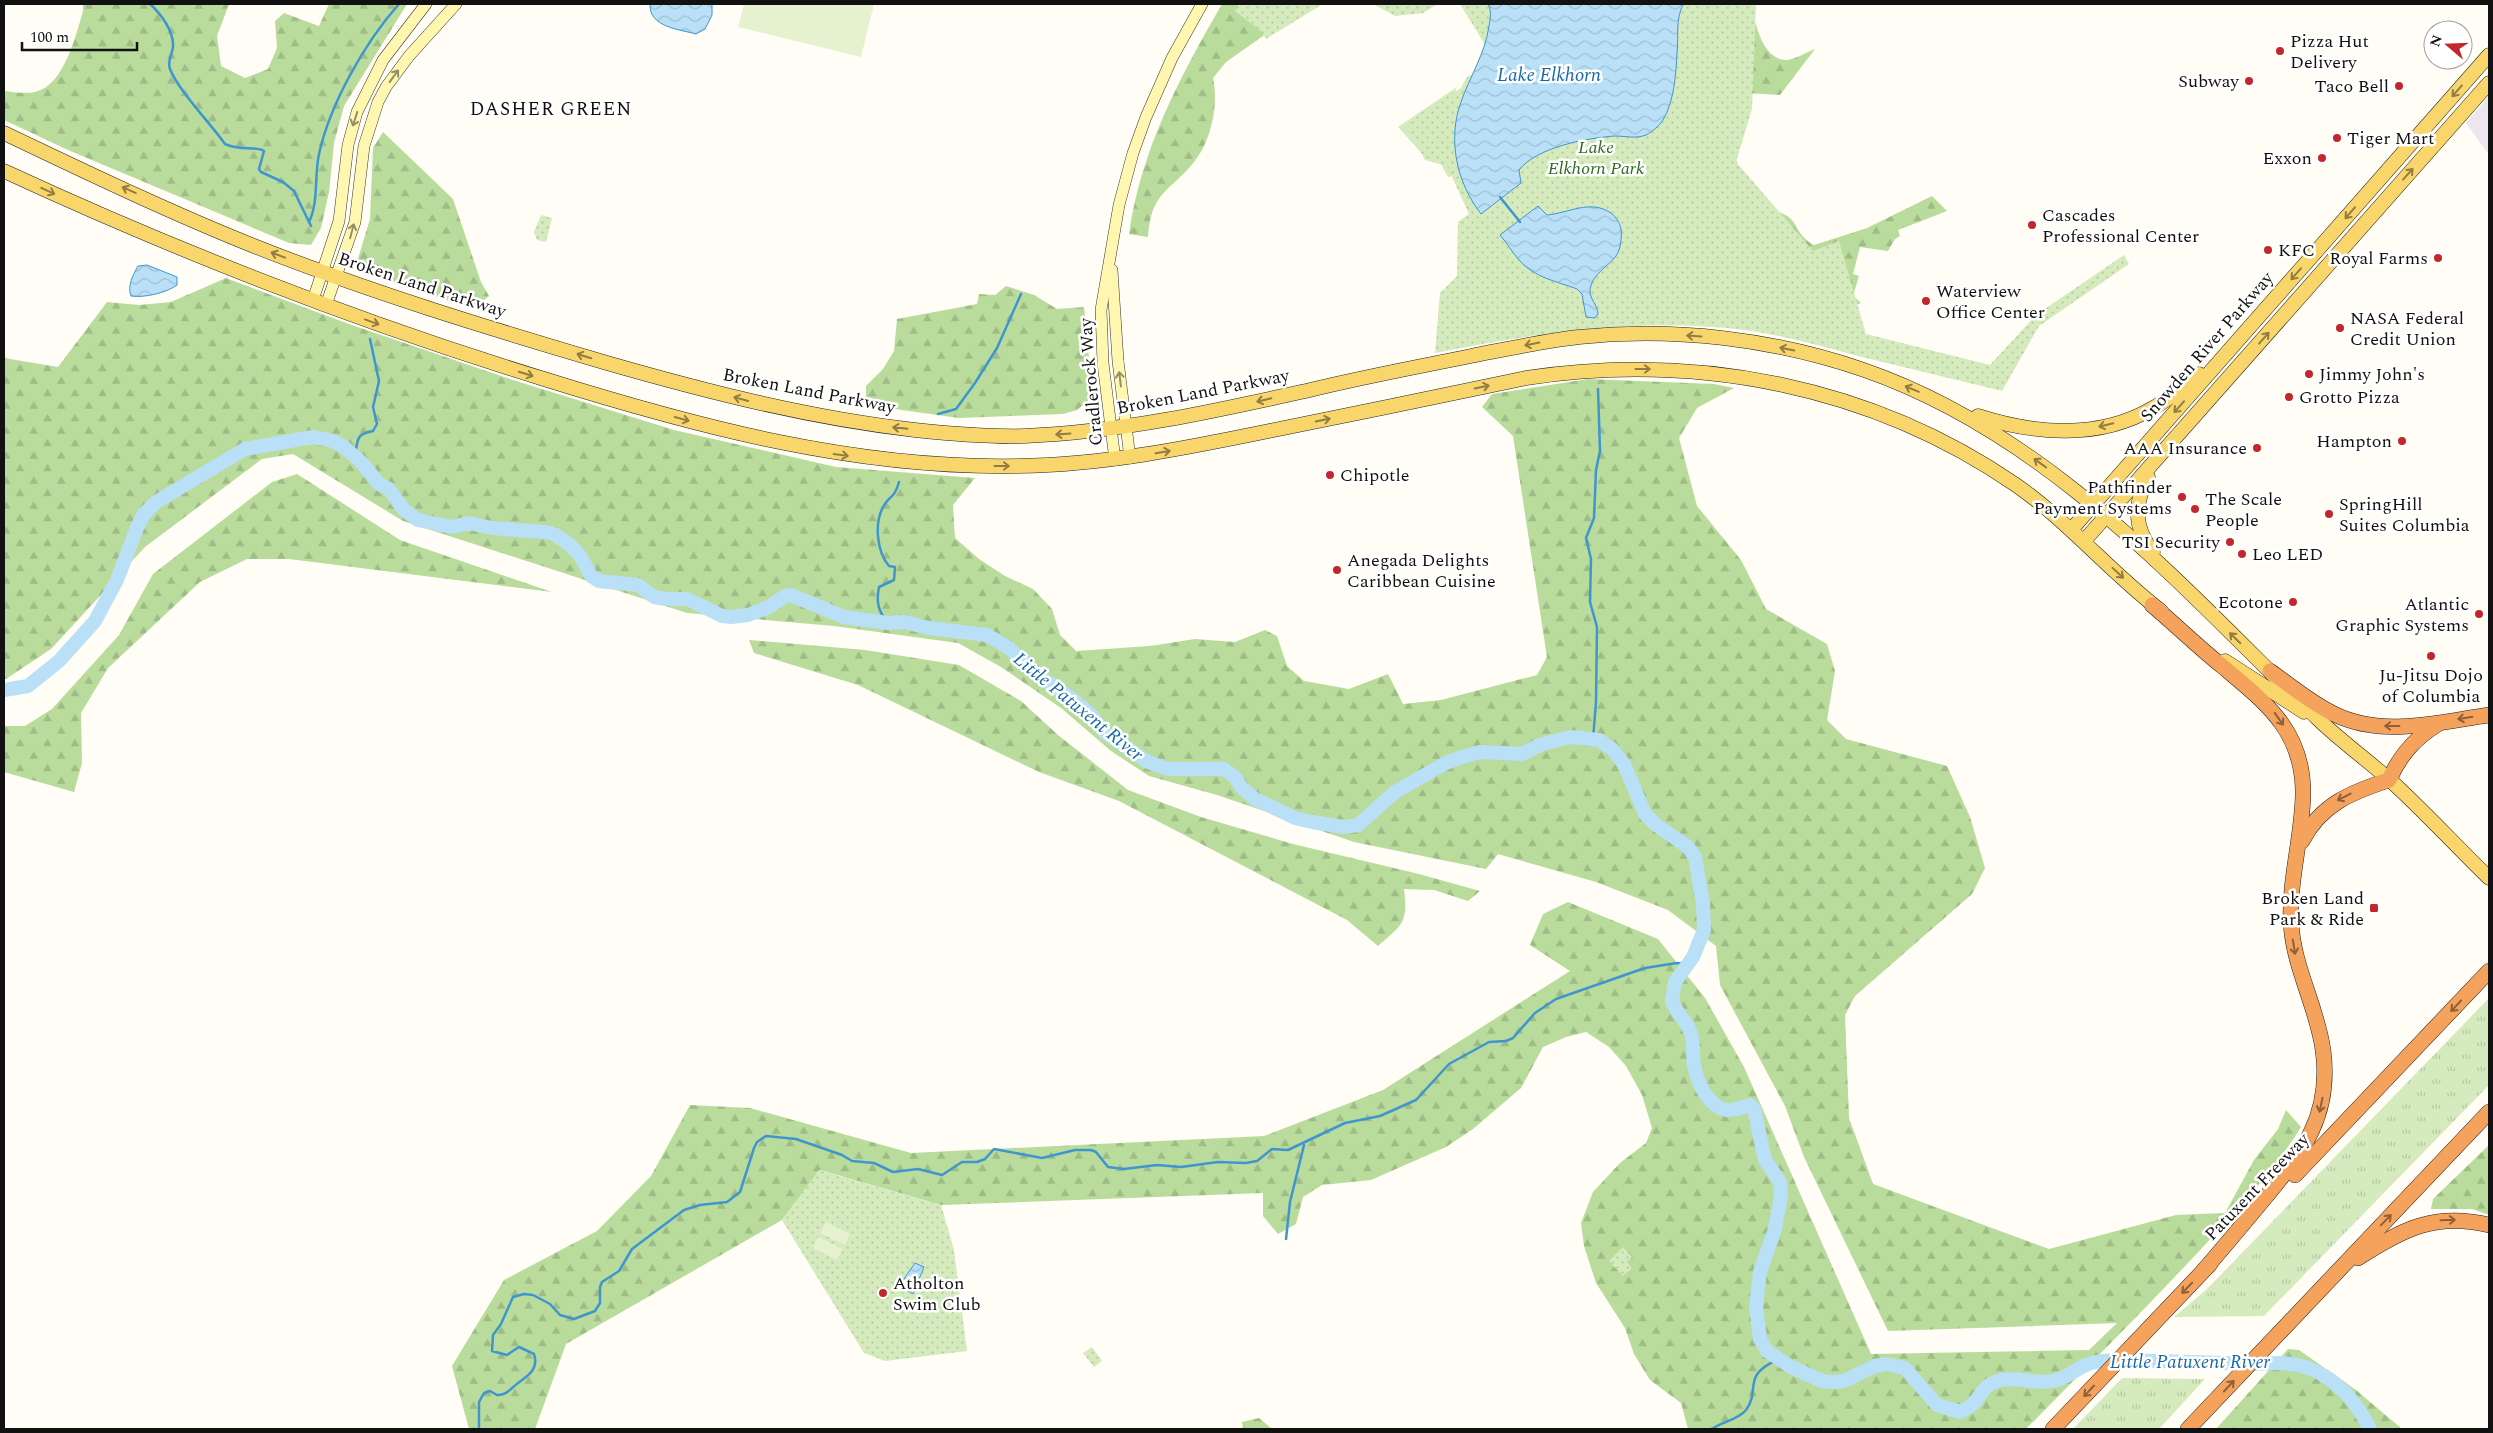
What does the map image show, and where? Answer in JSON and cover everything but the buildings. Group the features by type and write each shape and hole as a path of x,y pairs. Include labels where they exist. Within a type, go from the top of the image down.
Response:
{"highway":[{"path":"2152,605 2262,699 2280,720 2297,754 2302,773 2303,793 2292,905 2293,938 2301,976 2323,1050 2324,1082 2322,1104 2311,1137 2295,1162 2204,1270"},
{"path":"2270,671 2320,707 2351,721 2389,727 2441,723 2489,715"},
{"path":"2298,846 2312,823 2332,804 2348,795 2390,780 2399,760 2412,743 2441,723"},
{"name":"Patuxent Freeway","path":"2053,1429 2489,971"},
{"path":"2192,1425 2489,1112"},
{"path":"2316,1293 2357,1259 2410,1228 2434,1221 2449,1220 2469,1220 2489,1225"}],"main road":[{"name":"Snowden River Parkway","path":"2072,530 2489,55"},
{"name":"Snowden River Parkway","path":"2084,541 2489,83"},
{"name":"Broken Land Parkway","path":"4,133 193,220 323,272 430,310 635,371 798,412 880,426 981,435 1018,436 1127,428 1378,374 1586,336 1643,334 1712,337 1801,352 1862,370 1957,409 2036,460 2093,504 2270,671 2324,725 2390,780 2489,878"},
{"name":"Broken Land Parkway","path":"4,171 154,237 326,306 446,348 568,387 685,420 788,445 844,455 926,464 1018,466 1115,460 1550,374 1641,369 1704,372 1764,379 1816,392 1884,415 1918,429 1980,462 2016,485 2072,530 2152,605 2224,660 2324,725"},
{"path":"1957,409 2016,427 2062,432 2100,427 2152,409 2176,393 2234,345"},
{"path":"2157,459 2141,490 2137,508 2137,519 2143,537 2174,580"}],"street":[{"path":"313,300 339,221 348,145 357,112 383,60 407,25 426,4"},
{"path":"326,306 355,222 364,146 378,102 399,68 456,4"},
{"name":"Cradlerock Way","path":"1115,460 1103,363 1101,318 1104,281 1121,198 1138,135 1162,80 1202,4"},
{"name":"Cradlerock Way","path":"1113,242 1114,309 1130,458"}],"shaded area":[{"path":"2489,96 2489,155 2466,123"}],"green space":[{"path":"83,4 229,4 217,36 221,66 245,78 268,69 277,48 275,21 284,13 319,26 329,4 407,4 344,106 334,143 329,192 321,228 311,245 289,243 68,150 4,120 4,91 35,92 45,88 61,70 77,33"},
{"path":"744,4 874,4 861,57 738,27"},
{"path":"1222,4 1309,4 1226,62 1213,78 1215,88 1214,111 1209,133 1200,154 1185,172 1163,193 1153,210 1148,237 1129,234 1143,172 1164,114 1191,59"},
{"path":"1239,4 1323,4 1266,39 1261,31 1235,11"},
{"path":"1373,4 1438,4 1423,13 1395,16"},
{"name":"Lake Elkhorn Park","path":"1460,4 1756,4 1752,109 1736,162 1813,251 1839,241 1866,334 1990,365 2036,315 2124,255 2129,264 2039,326 2002,391 1787,338 1759,332 1705,326 1627,326 1588,329 1512,339 1435,353 1440,293 1457,276 1458,222 1469,214 1447,166 1425,160 1406,122 1461,88 1466,78 1495,61"},
{"path":"1750,4 1757,29 1765,47 1778,58 1789,60 1815,49 1780,95 1746,93 1733,153 1741,172 1687,93"},
{"path":"1457,87 1447,109 1452,176 1448,177 1439,161 1425,157 1398,127"},
{"path":"383,132 453,199 481,282 489,296 473,309 365,272 357,262 370,219 373,148"},
{"path":"1742,174 1770,211 1787,216 1802,235 1814,245 1867,228 1932,196 1947,211 1898,230 1900,236 1895,239 1888,251 1860,247 1853,274 1859,276 1853,296 1861,303 1837,312"},
{"path":"541,215 552,218 546,242 537,240 534,232"},
{"path":"226,278 349,324 513,380 674,430 836,467 975,478 953,505 955,538 979,559 1005,576 1033,589 1052,609 1060,635 1076,651 1150,646 1195,639 1235,642 1265,630 1277,636 1287,666 1304,681 1349,689 1388,674 1403,704 1441,700 1537,675 1547,657 1513,436 1482,407 1492,394 1588,379 1714,384 1734,388 1697,408 1679,438 1697,506 1741,560 1766,609 1827,644 1835,671 1827,720 1846,739 1947,766 1970,817 1985,868 1972,894 1855,996 1845,1015 1849,1118 1873,1184 2049,1249 2176,1215 2225,1213 2254,1160 2278,1129 2286,1110 2301,1127 2267,1174 2203,1247 2026,1429 1688,1429 1681,1403 1650,1380 1634,1354 1625,1328 1596,1283 1584,1246 1581,1223 1593,1192 1620,1163 1646,1143 1652,1128 1642,1095 1626,1066 1609,1047 1586,1032 1566,1037 1543,1047 1521,1088 1473,1129 1446,1147 1371,1180 1322,1185 1303,1197 1296,1224 1278,1234 1263,1216 1263,1193 941,1205 820,1170 782,1220 566,1344 535,1429 469,1429 452,1366 504,1280 597,1231 651,1176 690,1105 750,1108 911,1153 1264,1136 1383,1090 1570,971 1530,945 1543,914 1568,902 1658,939 1705,998 1744,1067 1871,1354 2089,1350 2117,1323 1888,1331 1804,1157 1785,1106 1720,985 1716,946 1668,910 1596,882 1498,854 1486,869 1354,842 1217,795 1149,776 1111,751 1061,708 1001,667 958,643 834,626 687,613 403,521 293,454 262,459 145,547 51,649 4,679 4,358 58,367 107,302 139,305 171,302"},
{"path":"1006,286 1034,295 1057,309 1084,307 1091,378 1090,399 1077,410 1063,414 959,418 866,405 866,386 883,369 894,351 897,319 977,304 979,294 995,295"},
{"path":"297,474 400,540 552,592 289,559 247,559 200,582 108,668 81,713 82,763 74,792 4,772 4,726 25,726 52,709 119,635 153,574 272,482"},
{"path":"749,640 865,650 959,665 1021,701 1058,735 1128,790 1201,817 1293,844 1419,874 1480,891 1468,901 1434,890 1404,889 1405,909 1402,922 1378,946 1347,920 1119,801 1039,772 858,685 754,653"},
{"path":"2489,998 2489,1085 2264,1316 2174,1317 2207,1289"},
{"path":"2489,1145 2489,1215 2472,1209 2431,1209 2433,1199"},
{"path":"819,1170 941,1205 954,1250 967,1351 885,1361 864,1353 782,1220"},
{"path":"826,1222 850,1234 845,1245 820,1233"},
{"path":"818,1237 843,1249 837,1260 813,1248"},
{"path":"1623,1247 1632,1257 1627,1262 1632,1268 1623,1276 1609,1261"},
{"path":"1092,1347 1102,1361 1094,1367 1083,1353"},
{"path":"2288,1349 2299,1350 2356,1390 2402,1429 2216,1429"},
{"path":"2122,1378 2205,1379 2159,1429 2073,1429"},
{"path":"1259,1418 1272,1429 1243,1429 1242,1422"}],"water":[{"path":"650,4 712,4 712,15 705,29 696,34 666,26 659,22 651,12"},
{"name":"Lake Elkhorn","path":"1488,4 1683,4 1678,23 1674,88 1667,113 1657,127 1642,136 1615,136 1591,139 1563,145 1538,155 1519,170 1521,183 1481,214 1460,175 1455,146 1455,131 1461,102 1487,36 1490,15"},
{"path":"1538,206 1547,215 1579,208 1595,207 1611,213 1619,222 1621,236 1618,253 1597,274 1590,289 1598,311 1595,318 1586,317 1582,294 1577,289 1532,271 1519,260 1500,235"},
{"path":"147,265 177,277 177,285 155,294 131,296 130,284 136,269 138,266"},
{"path":"915,1263 924,1267 913,1294 899,1286"}],"waterway":[{"path":"150,4 169,29 173,41 169,66 187,97 225,144 264,151 259,169 261,172 283,182 294,191 311,226"},
{"path":"309,222 314,206 319,154 331,115 350,74 374,36 399,4"},
{"path":"1500,197 1520,222"},
{"path":"938,414 956,409 975,383 997,348 1021,294"},
{"path":"355,455 359,438 363,434 373,431 377,424 373,407 379,381 370,339"},
{"path":"1593,739 1596,702 1597,627 1590,602 1591,559 1586,538 1594,518 1596,470 1600,451 1598,389"},
{"name":"Little Patuxent River","path":"4,690 28,686 59,661 95,621 117,580 144,514 156,502 245,449 314,437 333,441 344,447 362,463 379,484 389,489 403,509 418,520 451,527 469,523 492,528 554,534 570,545 581,557 591,576 599,581 638,585 654,597 687,599 722,616 748,615 769,607 785,596 791,595 844,617 888,623 904,622 929,628 987,635 1009,648 1036,674 1075,701 1092,716 1104,732 1148,762 1168,769 1224,769 1236,778 1241,787 1255,799 1295,818 1344,827 1358,825 1395,792 1446,763 1462,757 1480,752 1522,754 1542,744 1571,737 1599,740 1612,749 1624,764 1645,814 1655,824 1688,847 1695,857 1703,904 1704,930 1693,957 1675,982 1672,1001 1692,1035 1693,1061 1705,1093 1720,1108 1733,1110 1750,1105 1754,1109 1765,1160 1780,1182 1781,1196 1775,1229 1760,1272 1756,1306 1760,1339 1767,1351 1791,1367 1822,1381 1844,1381 1875,1366 1886,1364 1905,1368 1937,1405 1960,1412 1972,1405 1987,1387 1998,1381 2005,1379 2037,1382 2052,1381 2098,1361 2283,1363 2299,1365 2314,1370 2340,1388 2352,1400 2370,1429"},
{"path":"888,623 880,610 878,592 879,587 894,580 895,567 889,566 879,546 878,521 883,507 895,492 899,482"},
{"path":"479,1429 479,1402 484,1393 490,1391 497,1395 506,1393 529,1375 534,1368 534,1354 519,1347 507,1355 492,1351 493,1335 501,1324 513,1297 524,1294 533,1295 550,1304 560,1315 574,1319 595,1311 600,1303 600,1287 602,1282 619,1271 632,1249 684,1210 700,1205 727,1202 740,1192 754,1148 757,1142 766,1136 796,1139 842,1155 852,1161 874,1163 893,1172 918,1169 942,1175 962,1162 977,1162 985,1159 994,1149 1042,1158 1075,1150 1091,1150 1096,1152 1108,1167 1124,1169 1157,1165 1181,1167 1218,1162 1246,1163 1257,1161 1272,1149 1288,1150 1345,1123 1380,1116 1416,1100 1449,1064 1489,1042 1506,1041 1513,1038 1535,1013 1556,999 1645,968 1677,963 1689,964"},
{"path":"1286,1239 1290,1202 1304,1145"},
{"path":"1712,1429 1739,1416 1746,1410 1752,1396 1755,1378 1766,1366 1777,1360"}],"place":[{"name":"Pizza Hut Delivery","path":"2280,51"},
{"name":"Subway","path":"2249,81"},
{"name":"Taco Bell","path":"2399,86"},
{"name":"Tiger Mart","path":"2337,138"},
{"name":"Exxon","path":"2322,158"},
{"name":"Cascades Professional Center","path":"2032,225"},
{"name":"KFC","path":"2268,250"},
{"name":"Royal Farms","path":"2438,258"},
{"name":"Waterview Office Center","path":"1926,301"},
{"name":"NASA Federal Credit Union","path":"2340,328"},
{"name":"Jimmy John's","path":"2309,374"},
{"name":"Grotto Pizza","path":"2289,397"},
{"name":"Hampton","path":"2402,441"},
{"name":"AAA Insurance","path":"2257,448"},
{"name":"Chipotle","path":"1330,475"},
{"name":"Pathfinder Payment Systems","path":"2182,497"},
{"name":"The Scale People","path":"2195,509"},
{"name":"SpringHill Suites Columbia","path":"2329,514"},
{"name":"TSI Security","path":"2230,542"},
{"name":"Leo LED","path":"2242,554"},
{"name":"Anegada Delights Caribbean Cuisine","path":"1337,570"},
{"name":"Ecotone","path":"2293,602"},
{"name":"Atlantic Graphic Systems","path":"2479,614"},
{"name":"Ju-Jitsu Dojo of Columbia","path":"2431,656"},
{"name":"Broken Land Park & Ride","path":"2374,908"},
{"name":"Atholton Swim Club","path":"883,1293"}],"district":[{"name":"DASHER GREEN","path":"551,109"}]}
